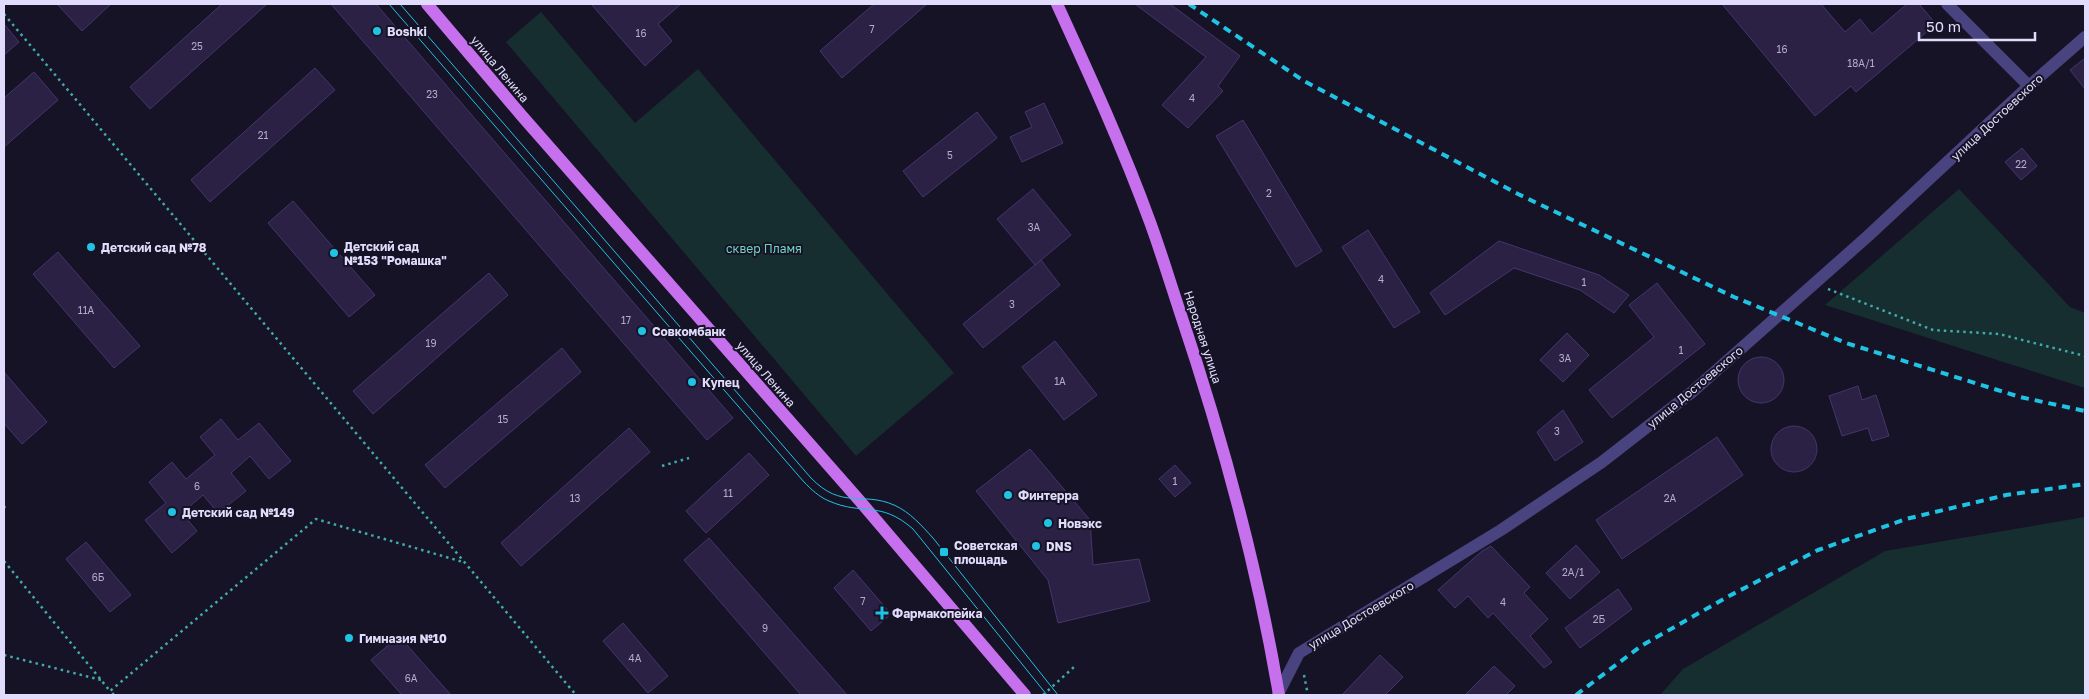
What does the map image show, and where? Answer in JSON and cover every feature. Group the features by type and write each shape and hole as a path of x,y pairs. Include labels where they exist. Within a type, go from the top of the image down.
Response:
{"main road":[{"name":"улица Ленина","path":"427,4 522,116 859,500 1025,695"},
{"name":"Народная улица","path":"1057,4 1093,83 1150,222 1210,400 1240,511 1271,651 1278,695"}],"street":[{"path":"1947,4 2029,86"},
{"name":"улица Достоевского","path":"1278,695 1299,653 1501,530 1602,462 1692,392 1868,236 2029,86 2085,37"}],"path":[{"path":"4,14 576,695"},
{"path":"1810,288 1824,287 1933,330 1999,334 2085,356"},
{"path":"662,466 689,458"},
{"path":"110,691 316,519 465,563"},
{"path":"4,561 114,695"},
{"path":"4,655 102,681"},
{"path":"1043,695 1074,667"}],"green space":[{"name":"сквер Пламя","path":"541,12 635,123 698,69 954,373 856,456 506,42"},
{"path":"1959,189 2070,307 2085,313 2085,388 1825,305"},
{"path":"2085,517 2085,695 1660,695 1683,669 1885,551"}],"building":[{"path":"57,4 111,4 82,31"},
{"path":"222,4 267,4 150,109 130,87"},
{"path":"331,4 376,4 733,418 707,440"},
{"path":"591,4 681,4 658,24 672,41 645,66"},
{"path":"874,4 927,4 842,78 820,51"},
{"path":"1135,4 1170,4 1240,56 1218,86 1223,91 1188,128 1162,105 1206,57"},
{"path":"1722,4 1821,4 1845,32 1860,19 1872,34 1907,4 1919,4 1936,24 1856,92 1851,86 1815,116"},
{"path":"4,24 19,42 4,55"},
{"path":"2085,58 2085,89 2070,70"},
{"path":"315,68 335,90 210,202 191,180"},
{"path":"34,72 58,100 4,147 4,98"},
{"path":"1044,103 1063,143 1022,162 1010,137 1032,127 1025,112"},
{"path":"977,112 997,138 923,197 903,171"},
{"path":"1243,120 1322,251 1296,267 1216,136"},
{"path":"2022,148 2037,166 2021,180 2005,162"},
{"path":"1033,189 1071,235 1035,265 997,219"},
{"path":"293,201 375,295 349,317 268,223"},
{"path":"1368,230 1420,312 1394,328 1342,247"},
{"path":"1499,241 1599,275 1629,295 1614,313 1580,290 1514,268 1445,315 1430,293"},
{"path":"58,252 140,346 114,368 33,274"},
{"path":"1041,260 1060,285 983,348 963,324"},
{"path":"489,273 508,295 373,414 353,391"},
{"path":"1657,283 1705,344 1612,418 1589,390 1654,337 1629,305"},
{"path":"1567,333 1589,355 1563,382 1540,360"},
{"path":"1055,341 1097,395 1064,420 1022,367"},
{"path":"562,348 581,372 445,488 425,465"},
{"path":"1761,357 1774,361 1780,367 1784,380 1780,393 1774,399 1761,403 1748,399 1742,393 1738,380 1742,367 1748,361"},
{"path":"4,372 47,422 22,444 4,423"},
{"path":"1858,386 1862,400 1876,395 1889,436 1872,441 1868,428 1842,436 1829,396"},
{"path":"1563,410 1583,442 1555,461 1537,432"},
{"path":"221,419 238,440 259,423 291,461 269,479 250,456 231,473 246,491 218,513 203,495 182,513 197,531 172,553 145,520 166,503 149,482 172,462 186,479 215,455 200,437"},
{"path":"1794,426 1807,430 1813,436 1817,449 1813,462 1807,468 1794,472 1781,468 1775,462 1771,449 1775,436 1781,430"},
{"path":"629,428 650,452 521,566 501,543"},
{"path":"1717,437 1743,475 1622,559 1596,520"},
{"path":"1030,449 1090,520 1093,565 1139,559 1150,601 1058,623 1048,580 976,491"},
{"path":"749,453 769,475 706,533 686,511"},
{"path":"1175,465 1191,483 1175,497 1159,479"},
{"path":"709,538 847,695 801,695 684,560"},
{"path":"86,542 131,595 110,612 66,559"},
{"path":"1576,545 1600,572 1570,599 1546,573"},
{"path":"1491,546 1530,587 1524,593 1548,619 1530,636 1552,662 1544,668 1493,613 1488,618 1468,596 1455,608 1438,590 1482,551"},
{"path":"853,570 891,614 871,631 834,588"},
{"path":"1618,589 1632,609 1580,648 1565,628"},
{"path":"623,623 668,676 648,693 603,641"},
{"path":"399,636 451,695 402,695 371,660"},
{"path":"1380,655 1403,677 1385,695 1342,695"},
{"path":"1494,666 1515,686 1506,695 1465,695"}],"tram line":[{"path":"389,4 804,482 812,490 829,501 852,508 891,514 913,529 1047,695"},
{"path":"400,4 811,478 822,488 833,494 842,497 883,501 905,511 933,538 1058,695"}],"railway":[{"path":"1189,4 1304,81 1518,194 1734,297 1846,343 2020,397 2085,411"},
{"path":"1576,695 1641,646 1729,596 1818,550 1906,519 2006,495 2085,484"}],"place":[{"name":"Boshki","path":"377,31"},
{"name":"Детский сад №78","path":"91,247"},
{"name":"Детский сад №153 \"Ромашка\"","path":"334,253"},
{"name":"Совкомбанк","path":"642,331"},
{"name":"Купец","path":"692,382"},
{"name":"Финтерра","path":"1008,495"},
{"name":"Детский сад №149","path":"172,512"},
{"name":"Новэкс","path":"1048,523"},
{"name":"DNS","path":"1036,546"},
{"name":"Советская площадь","path":"944,552"},
{"name":"Фармакопейка","path":"882,613"},
{"name":"Гимназия №10","path":"349,638"}]}
